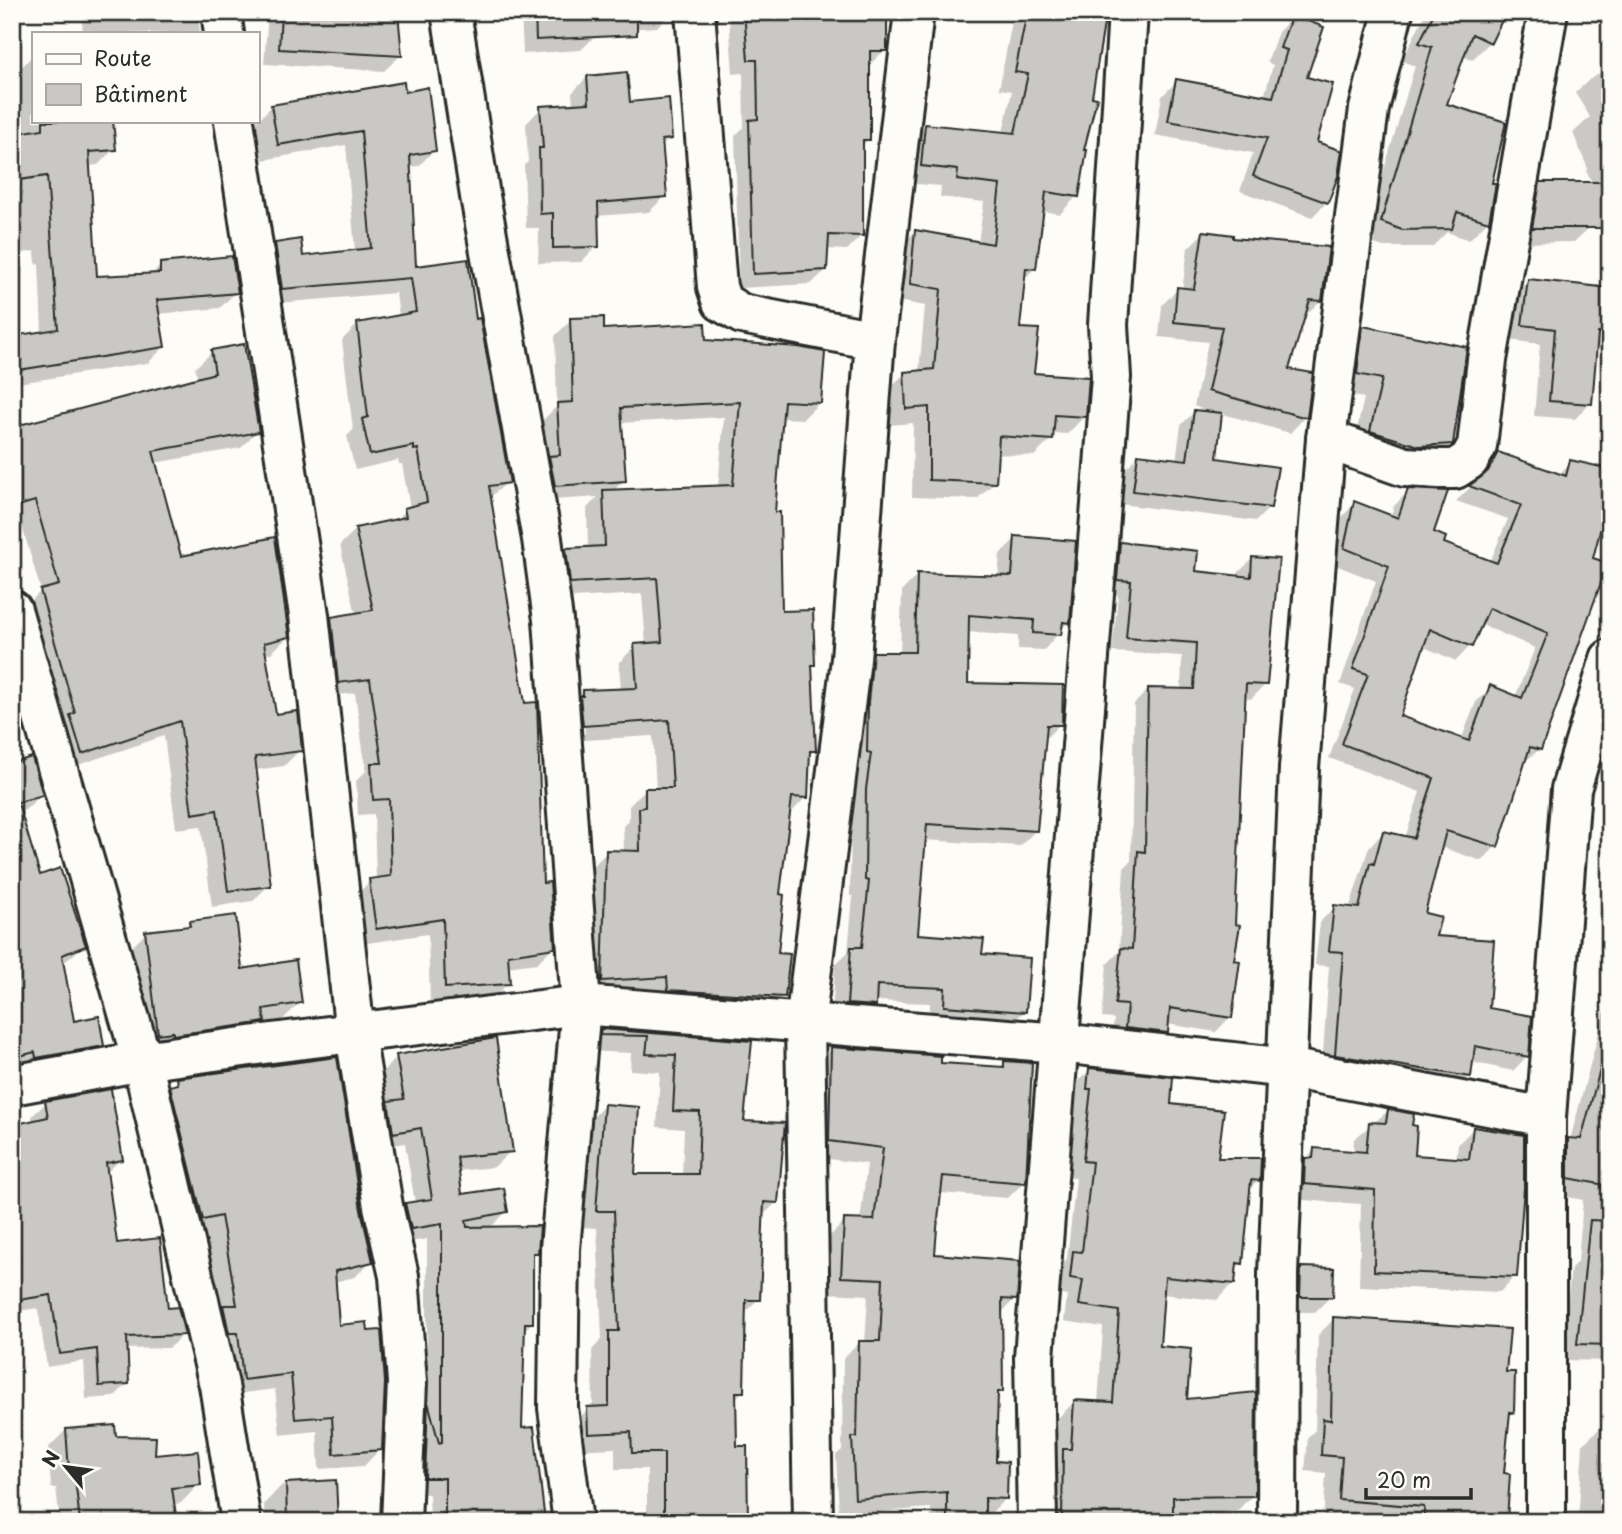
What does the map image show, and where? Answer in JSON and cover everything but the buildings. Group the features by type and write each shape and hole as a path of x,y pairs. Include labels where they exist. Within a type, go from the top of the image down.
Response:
{"street":[{"path":"221,12 224,32"},
{"path":"451,12 480,196 548,579 580,1005 560,1249 558,1408 573,1522"},
{"path":"695,12 717,287 722,302 742,314 875,340"},
{"path":"813,1522 805,1024 851,659 875,340 914,12"},
{"path":"1037,1522 1034,1357 1111,377 1108,326 1128,12"},
{"path":"1277,1522 1278,1275 1299,768 1326,439 1369,109 1393,12"},
{"path":"1326,439 1405,467 1439,469 1455,469 1462,465 1469,460 1478,446 1494,319 1548,12"},
{"path":"234,122 309,615 355,1034 383,1206 399,1276 407,1382 401,1522"},
{"path":"12,610 142,1061 219,1385 241,1522"},
{"path":"1546,1522 1546,1117 1571,789 1610,659"},
{"path":"12,1085 142,1061 580,1005 1060,1043 1287,1068 1546,1117"}]}
